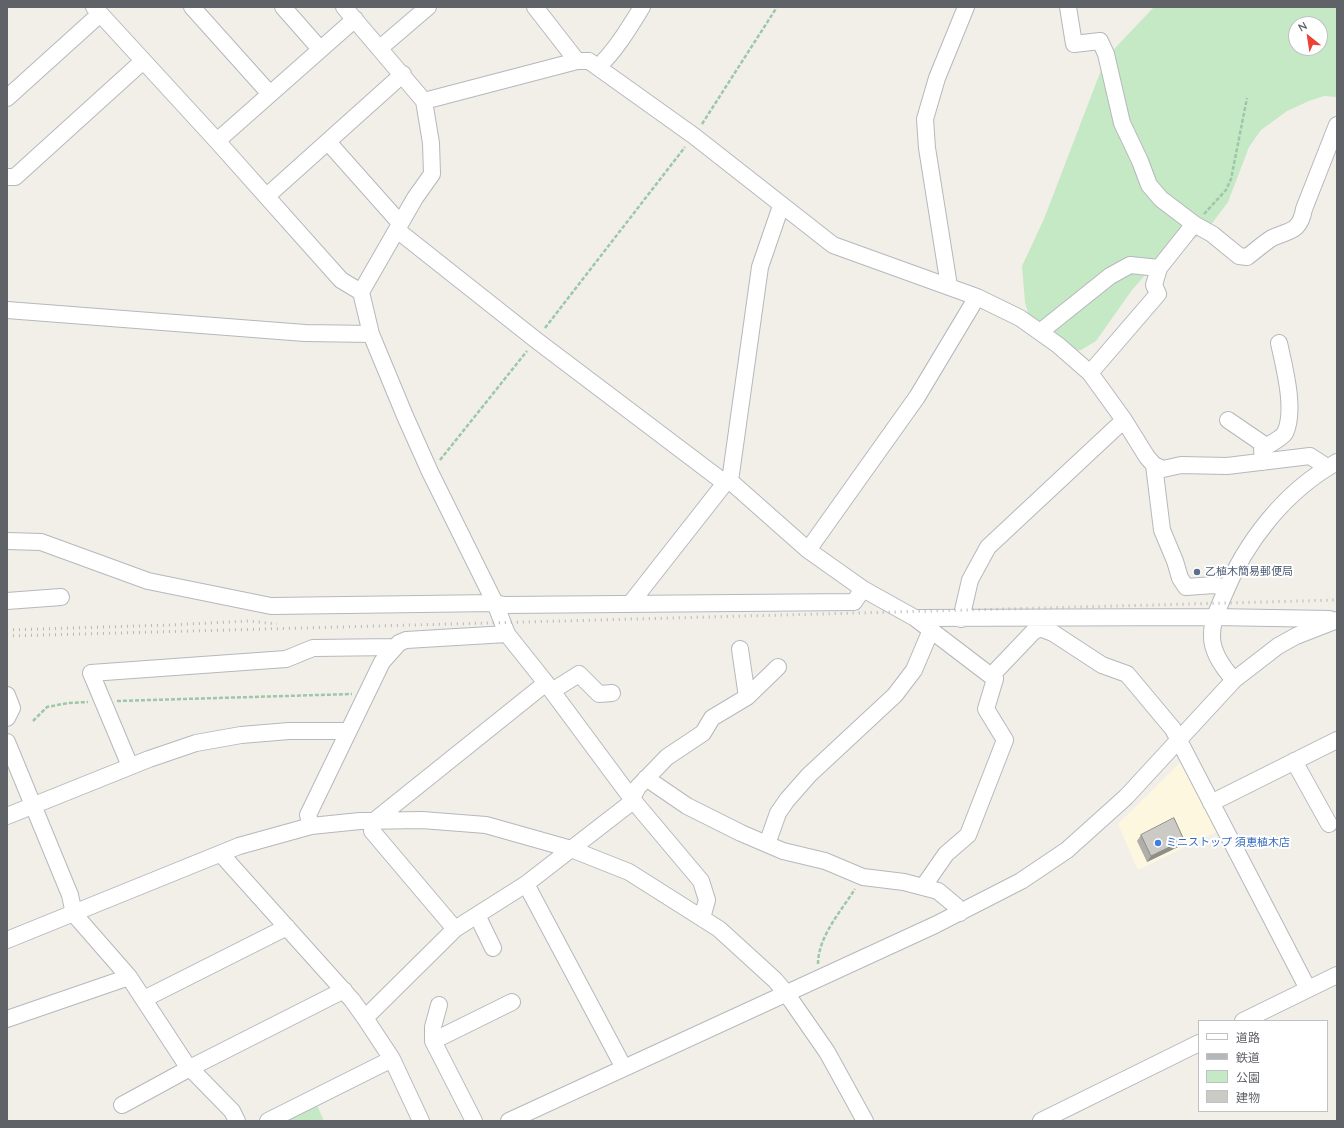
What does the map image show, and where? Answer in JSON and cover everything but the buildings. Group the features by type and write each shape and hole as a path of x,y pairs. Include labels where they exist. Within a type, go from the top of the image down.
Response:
{"street":[{"path":"192,7 270,94"},
{"path":"282,7 320,49"},
{"path":"344,7 403,74 424,101 431,143 432,174 399,226 361,292 371,334 430,472 495,603 507,634 549,687 632,799 701,881 707,900 702,918"},
{"path":"380,48 428,7"},
{"path":"535,7 577,62"},
{"path":"598,67 607,59 622,39 642,7"},
{"path":"950,286 927,148 925,119 937,78 966,7"},
{"path":"1068,7 1074,44 1100,41 1106,54 1122,123 1140,161 1149,185 1161,199 1194,224 1212,234 1239,256 1247,257 1272,238 1290,233 1302,220 1304,209 1337,125"},
{"path":"7,98 97,10 218,141 342,280 361,292"},
{"path":"218,141 355,19"},
{"path":"7,177 15,178 143,61"},
{"path":"424,101 577,62 589,61 694,136 781,206 833,245 977,297 1020,318 1040,332 1058,345 1090,373 1154,465 1163,468 1181,465 1227,466 1265,454 1310,456 1332,465"},
{"path":"267,196 403,74"},
{"path":"328,142 399,226 536,340 728,482 808,550 863,589 915,618 995,679 986,709 1005,740 968,835 946,854 923,887"},
{"path":"630,604 728,482 760,267 781,206"},
{"path":"1090,373 1158,294 1154,285 1159,268 1194,224"},
{"path":"1040,332 1110,276 1130,265 1159,268"},
{"path":"808,550 917,397 977,297"},
{"path":"7,310 305,333 371,334"},
{"path":"1265,454 1284,434 1289,416 1286,379 1279,343"},
{"path":"961,619 970,580 988,547 1124,420"},
{"path":"1228,420 1265,454"},
{"path":"1154,465 1162,530 1180,578 1186,587 1214,585 1226,588"},
{"path":"1234,680 1223,668 1212,636 1214,617 1226,588 1246,552 1265,525 1307,481 1332,465"},
{"path":"7,542 42,542 148,581 271,606 495,603 504,605 854,602 863,589"},
{"path":"7,601 62,597"},
{"path":"915,618 1042,623 1214,617 1337,619"},
{"path":"509,1121 960,913 1016,884 1067,850 1126,797 1234,680 1278,646 1296,636 1337,619"},
{"path":"991,676 1042,623"},
{"path":"1042,623 1053,633 1102,665 1127,674 1153,702 1179,739 1308,989"},
{"path":"767,844 778,813 787,800 809,775 895,695 914,670 931,630"},
{"path":"311,826 308,815 382,662 395,647 406,640 507,634"},
{"path":"130,766 91,673 286,659 313,648 395,647"},
{"path":"740,649 747,698"},
{"path":"365,1018 455,929 526,884 628,805 638,787 667,757 703,733 712,718 747,698 778,667"},
{"path":"455,929 372,831 374,821 549,687 579,674 599,694 612,693"},
{"path":"7,695 12,708 7,718"},
{"path":"7,816 130,766 196,743 241,735 289,731 348,731"},
{"path":"1211,803 1337,740"},
{"path":"7,742 70,894 74,914 129,976 190,1068 232,1111 237,1121"},
{"path":"1294,761 1328,824"},
{"path":"646,778 709,818 783,851 825,861 863,877 904,882 938,891 956,906 960,913"},
{"path":"7,940 239,846 311,826 374,821 422,820 486,825 571,849 629,872 719,929 775,980 786,993 827,1052 865,1121"},
{"path":"221,854 344,990 365,1018 392,1059 422,1121"},
{"path":"526,884 624,1068"},
{"path":"477,915 493,948"},
{"path":"144,999 287,927"},
{"path":"1245,1020 1337,975"},
{"path":"7,1019 129,976"},
{"path":"122,1105 190,1068 344,990"},
{"path":"433,1041 512,1002"},
{"path":"439,1005 433,1027 433,1041 474,1121"},
{"path":"1041,1121 1198,1043"},
{"path":"268,1121 392,1059"}],"path":[{"path":"430,472 536,340 694,136 777,7"},
{"path":"1194,224 1226,190 1233,170 1247,98"},
{"path":"115,701 367,693"},
{"path":"33,722 47,707 68,703 91,702"},
{"path":"823,976 817,963 822,944 830,928 863,877"}],"shaded area":[{"path":"1190,753 1226,827 1138,870 1118,824"}],"green space":[{"path":"1154,7 1337,7 1337,97 1324,96 1309,101 1287,111 1261,130 1249,147 1228,202 1207,230 1154,265 1132,290 1096,341 1081,350 1059,354 1042,345 1031,324 1025,302 1022,266 1044,219 1103,65 1116,47"},
{"path":"316,1103 324,1121 283,1121"}],"railway":[{"path":"7,636 1337,600"},
{"path":"7,630 249,621 277,624"}],"place":[{"name":"乙植木簡易郵便局","path":"1197,572"},
{"name":"ミニストップ 須恵植木店","path":"1158,843"}]}
